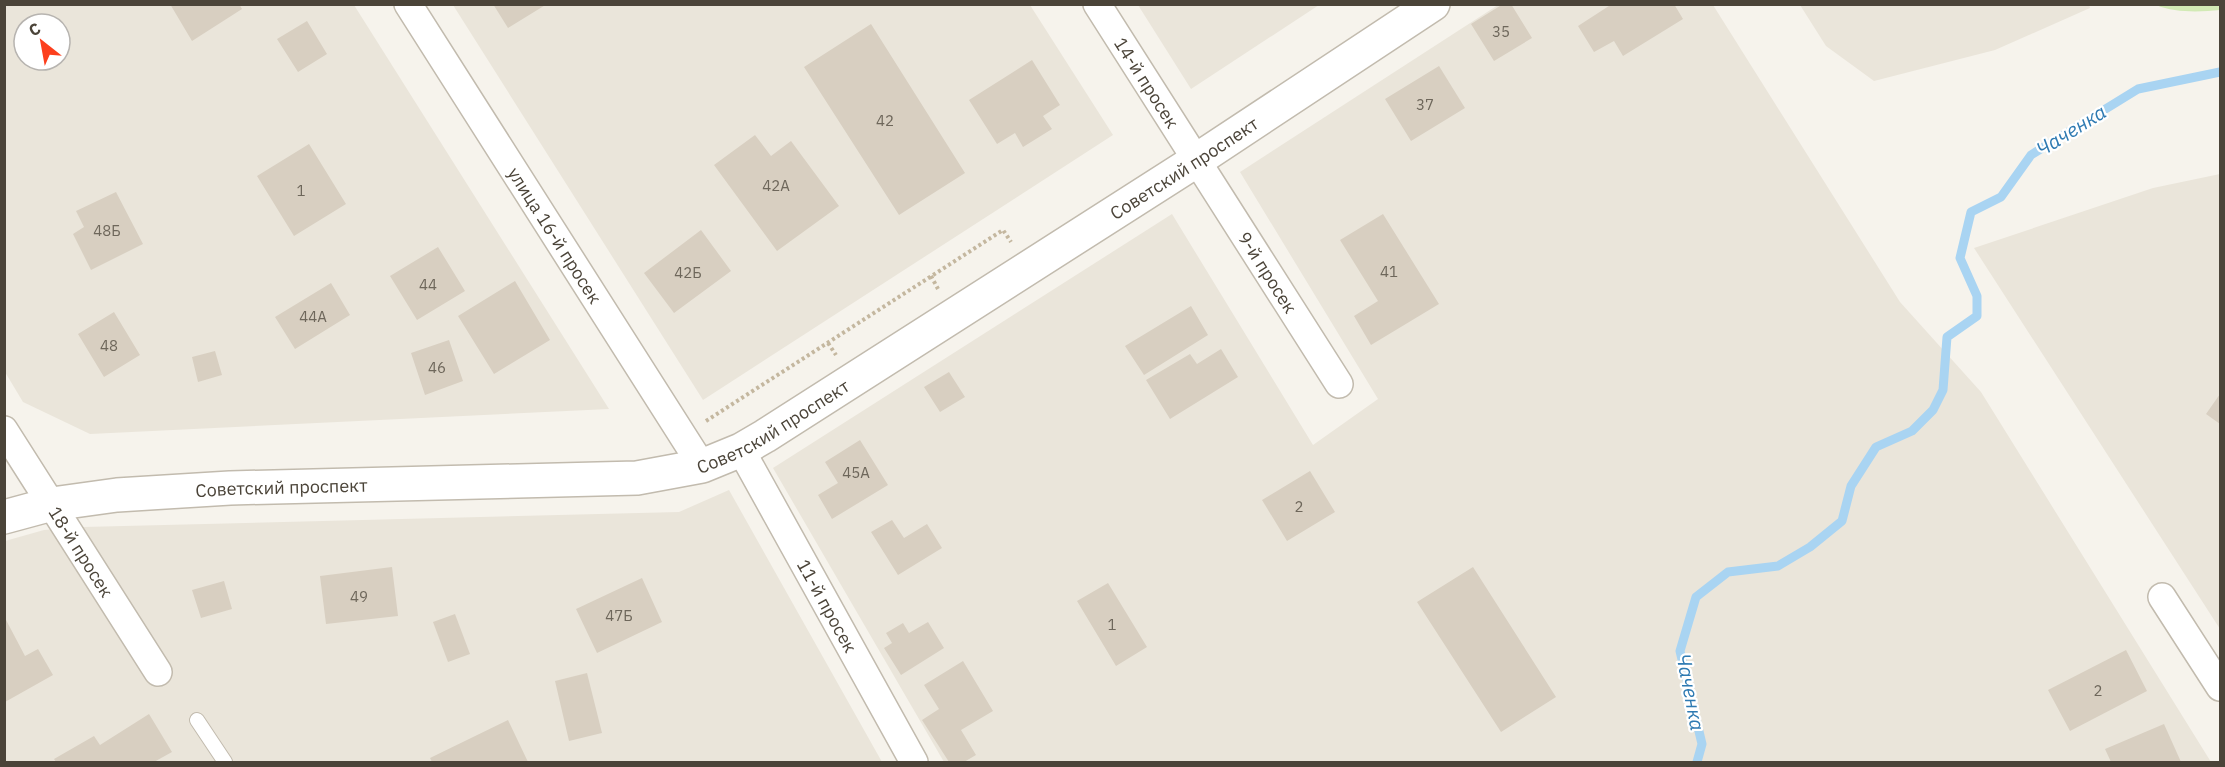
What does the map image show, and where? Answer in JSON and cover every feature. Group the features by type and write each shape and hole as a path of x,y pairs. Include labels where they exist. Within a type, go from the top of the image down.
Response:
{"street":[{"name":"улица 16-й просек","path":"408,4 702,466"},
{"name":"14-й просек","path":"1097,4 1197,160"},
{"name":"Советский проспект","path":"4,517 52,504 117,495 230,488 637,478 702,466 741,450 765,436 1197,160 1433,4"},
{"name":"9-й просек","path":"1197,160 1339,384"},
{"name":"18-й просек","path":"4,430 158,672"},
{"name":"11-й просек","path":"741,450 914,762"},
{"path":"2162,597 2220,687"}],"lane":[{"path":"197,720 225,762"}],"path":[{"path":"698,412 705,422 1003,230 1028,268"}],"shaded area":[{"path":"2089,4 2090,8 1995,50 1874,81 1826,46 1800,5"},
{"path":"5,5 354,5 609,409 90,434 23,402 5,372"},
{"path":"453,5 1030,5 1113,135 703,400"},
{"path":"1138,5 1319,5 1191,89"},
{"path":"1498,5 1713,5 1900,302 1981,392 2211,762 944,762 773,468 1172,214 1313,445 1378,399 1240,172"},
{"path":"2220,174 2220,629 1974,248 2153,188"},
{"path":"729,490 882,762 5,762 5,541 44,530 83,527 679,512"}],"green space":[{"path":"2156,5 2220,5 2220,10 2179,11"}],"building":[{"path":"170,4 239,4 242,9 192,41"},
{"path":"493,4 547,4 508,28"},
{"path":"1503,4 1511,4 1532,38 1494,61 1471,24"},
{"path":"1612,4 1674,4 1683,19 1623,56 1614,41 1594,52 1578,26"},
{"path":"307,21 327,54 298,72 277,39"},
{"path":"871,24 965,173 899,215 804,67"},
{"path":"1032,60 1060,105 1043,116 1052,129 1023,147 1015,133 997,144 969,100"},
{"path":"1439,66 1465,108 1411,141 1385,99"},
{"path":"755,135 771,156 791,141 839,206 777,251 714,165"},
{"path":"309,144 346,204 294,236 257,176"},
{"path":"116,192 143,244 91,270 73,234 84,227 76,211"},
{"path":"1383,214 1439,304 1371,345 1354,316 1378,301 1340,240"},
{"path":"701,230 731,271 674,313 644,273"},
{"path":"438,247 465,291 417,320 390,276"},
{"path":"515,281 550,340 494,374 458,316"},
{"path":"331,283 350,315 295,349 275,317"},
{"path":"1191,306 1208,335 1144,375 1125,346"},
{"path":"114,312 140,355 104,377 78,334"},
{"path":"449,340 463,381 425,395 411,353"},
{"path":"1221,349 1238,377 1170,419 1146,380 1190,354 1197,364"},
{"path":"215,351 222,375 198,382 192,357"},
{"path":"949,372 965,397 940,412 924,387"},
{"path":"2220,394 2220,424 2206,414"},
{"path":"860,440 888,485 832,519 818,495 838,483 825,462"},
{"path":"1310,471 1335,512 1287,541 1262,500"},
{"path":"892,520 904,538 927,524 942,548 898,575 871,532"},
{"path":"392,567 398,616 326,624 320,576"},
{"path":"1473,567 1556,697 1501,732 1417,602"},
{"path":"642,578 662,622 597,653 576,609"},
{"path":"224,581 232,609 201,618 192,590"},
{"path":"1108,583 1147,647 1116,666 1077,601"},
{"path":"455,614 470,654 448,662 433,622"},
{"path":"5,618 25,656 38,649 53,675 5,702"},
{"path":"928,622 944,648 901,675 884,648 892,643 886,633 903,623 909,633"},
{"path":"2126,650 2147,691 2070,731 2048,690"},
{"path":"963,661 993,711 961,730 976,755 964,762 949,762 922,720 939,709 924,685"},
{"path":"587,673 602,733 569,741 555,681"},
{"path":"149,714 172,752 154,762 56,762 54,759 94,736 100,745"},
{"path":"508,720 528,762 432,762 430,758"},
{"path":"2164,724 2181,762 2111,762 2105,749"}],"waterway":[{"name":"Чаченка","path":"1697,762 1702,744 1680,651 1696,597 1728,572 1778,566 1810,547 1842,521 1851,486 1876,447 1912,431 1933,410 1943,390 1947,337 1977,316 1977,296 1960,258 1971,212 2001,197 2031,155 2138,89 2220,72"}]}
